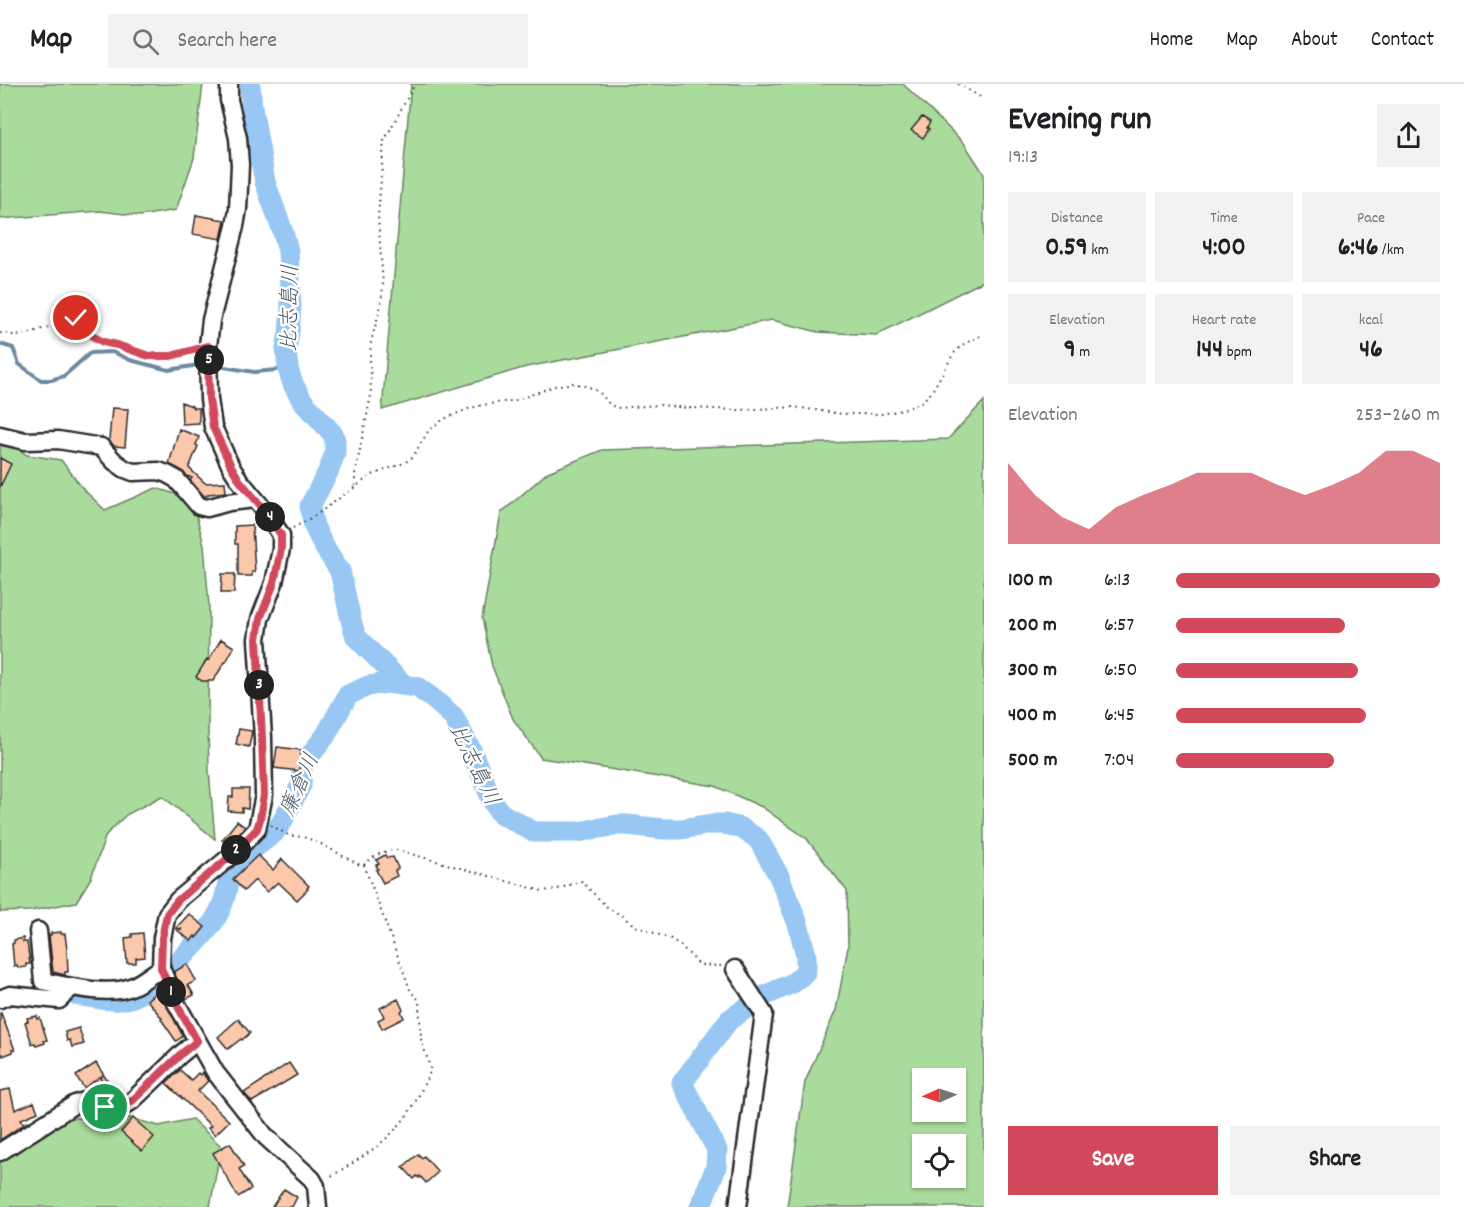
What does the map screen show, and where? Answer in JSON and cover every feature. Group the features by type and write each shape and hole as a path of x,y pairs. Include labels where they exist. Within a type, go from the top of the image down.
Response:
{"street":[{"path":"229,84 229,100 238,138 240,165 238,209 211,321 209,399 213,427 231,466 281,535 281,549 274,583 260,619 257,639 264,795 257,829 232,855 178,900 167,914 162,938 161,968 175,1001 215,1072 266,1137 312,1179 316,1186 318,1207"},
{"path":"0,435 25,441 58,440 102,447 124,469 134,472 159,471 176,479 199,506 207,508 229,502 255,499"},
{"path":"38,931 43,981 93,990 120,990 132,987 161,968"},
{"path":"735,969 764,1014 738,1207"},
{"path":"0,999 10,995 59,1000 72,987"},
{"path":"0,1152 75,1104 88,1100 113,1109 121,1108 132,1101 197,1041"}],"path":[{"path":"355,486 355,474 371,395 371,342 381,305 383,285 378,216 384,141 415,84"},
{"path":"958,84 984,99"},
{"path":"0,333 21,336 76,318 94,337 103,342 149,356 209,359"},
{"path":"299,524 316,515 372,476 404,464 412,458 429,430 444,419 482,405 517,400 554,386 574,383 592,388 610,405 617,408 660,405 740,410 794,406 842,414 882,414 903,410 920,403 932,393 954,353 962,345 984,334"},
{"path":"276,827 282,832 307,838 364,865"},
{"path":"364,865 374,856 397,850 542,891 558,889 581,881 608,908 635,926 671,939 700,965 726,966 735,969"},
{"path":"316,1186 377,1147 389,1136 405,1118 431,1070 421,1038 419,1000 411,992 364,865"}],"green space":[{"path":"0,84 203,84 194,158 176,210 140,216 100,211 0,219"},
{"path":"411,84 903,84 964,143 984,174 984,281 876,335 818,332 772,320 526,367 382,410"},
{"path":"984,401 984,1207 787,1207 805,1082 836,1010 848,947 847,891 807,839 762,807 715,786 541,758 513,719 492,666 482,618 501,513 548,472 602,450 948,439"},
{"path":"0,437 27,455 61,460 84,490 105,510 156,488 192,499 204,545 209,605 209,771 215,839 162,796 126,815 106,835 91,878 76,902 30,911 0,912"},
{"path":"126,1117 159,1126 192,1119 221,1146 210,1207 0,1207 0,1131 36,1119"}],"building":[{"path":"922,117 930,122 927,128 929,129 923,138 911,130"},
{"path":"196,215 225,220 221,239 193,234"},
{"path":"181,402 193,408 199,408 199,423 182,424"},
{"path":"112,408 128,409 125,447 114,446 109,440"},
{"path":"179,429 199,437 196,445 198,446 189,468 205,483 225,482 226,492 208,494 205,497 190,480 192,478 169,464"},
{"path":"0,458 11,464 0,487"},
{"path":"252,525 255,572 252,572 252,576 238,576 238,544 235,544 235,526"},
{"path":"222,574 235,574 234,593 221,593"},
{"path":"221,639 234,647 213,681 202,681 196,677"},
{"path":"239,729 252,731 249,747 236,744"},
{"path":"277,747 301,750 299,771 274,768"},
{"path":"233,789 249,789 248,809 242,808 242,812 228,811 229,797 233,797"},
{"path":"237,821 245,827 228,844 222,840"},
{"path":"258,855 273,870 282,859 309,886 308,889 297,900 278,882 267,892 255,880 244,891 233,879"},
{"path":"385,855 387,858 393,857 398,868 395,871 397,876 383,883 376,870 378,869 376,865 379,864 376,860"},
{"path":"189,914 205,927 191,941 177,930 182,929 176,928"},
{"path":"61,932 65,934 67,949 68,972 65,972 65,975 53,972 49,935"},
{"path":"143,933 145,957 136,958 136,963 127,963 125,938 132,937 132,934"},
{"path":"23,938 23,942 27,942 30,964 18,968 17,965 14,966 12,944 14,940"},
{"path":"187,964 196,981 188,985 194,995 186,999 174,972"},
{"path":"157,991 183,1036 176,1041 162,1018 147,1000"},
{"path":"398,999 404,1018 382,1029 378,1020 384,1017 380,1008"},
{"path":"0,1013 15,1050 3,1056 3,1054 0,1055"},
{"path":"37,1016 37,1019 40,1018 47,1040 36,1046 35,1043 32,1044 25,1022 28,1021 27,1018"},
{"path":"238,1019 250,1033 228,1049 218,1037"},
{"path":"79,1028 84,1044 72,1047 70,1040 67,1041 65,1032"},
{"path":"96,1063 114,1091 112,1097 97,1092 102,1076 84,1088 76,1076"},
{"path":"289,1063 297,1075 252,1102 244,1093"},
{"path":"180,1070 191,1080 202,1072 208,1081 198,1091 229,1121 215,1135 208,1128 211,1126 166,1083"},
{"path":"10,1089 15,1110 34,1102 38,1112 21,1119 24,1124 0,1140 0,1091"},
{"path":"133,1118 154,1137 142,1151 121,1132"},
{"path":"230,1143 244,1166 239,1169 251,1189 238,1197 213,1153"},
{"path":"418,1154 422,1158 424,1156 438,1172 426,1183 420,1176 414,1179 403,1167"},
{"path":"284,1189 297,1197 292,1207 272,1207"}],"waterway":[{"name":"比志島川","path":"250,84 265,182 288,251 291,307 286,349 288,369 302,400 333,434 335,440 335,453 329,470 310,506 314,526 340,571 356,637 404,685"},
{"path":"0,344 13,348 19,364 41,380 64,376 90,353 113,352 130,360 169,370 204,364"},
{"path":"212,365 254,372 288,369"},
{"name":"比志島川","path":"171,971 207,931 219,913 226,894 231,866 274,833 282,822 301,785 302,766 326,735 348,695 368,686 387,683 417,687 453,716 500,813 534,832 578,832 617,825 681,829 725,824 741,828 758,839 779,876 798,924 806,955 806,971 793,983 764,996 729,1020 682,1083 717,1150 716,1167 700,1207"},
{"name":"廉倉川","path":"75,995 109,1000 125,999 141,993 156,981"}],"route":[{"path":"76,318 94,337 103,342 149,356 171,356 208,346 209,399 213,427 240,481 266,512 281,535 281,549 274,583 260,619 257,639 264,795 260,819 257,829 232,855 178,900 167,914 162,938 161,968 175,1001 197,1041 132,1101 121,1108 105,1107"}]}
